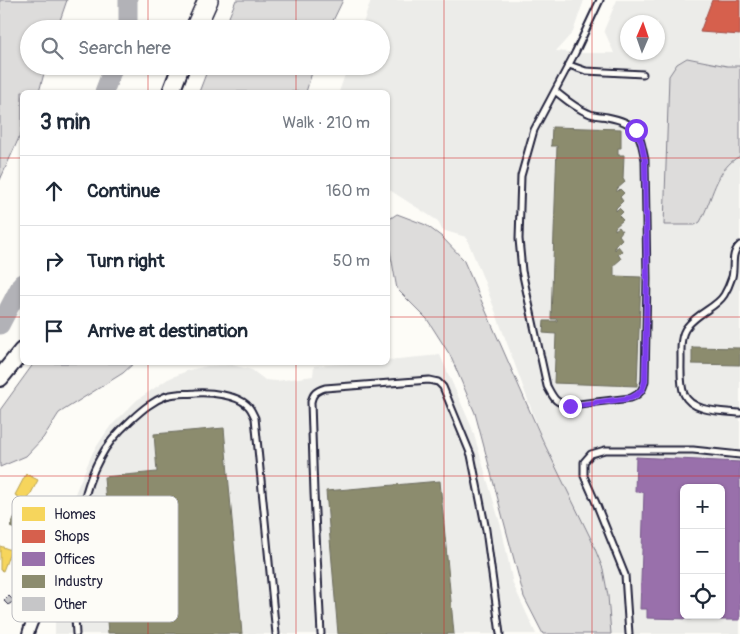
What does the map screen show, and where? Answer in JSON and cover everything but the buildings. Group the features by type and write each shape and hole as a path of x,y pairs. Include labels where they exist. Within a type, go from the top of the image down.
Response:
{"highway":[{"path":"195,20 198,0"},
{"path":"198,20 208,0"}],"main road":[{"path":"172,90 178,75"},
{"path":"0,378 20,353"}],"lane":[{"path":"555,92 577,108 590,114 628,122 636,130 641,141 645,160 646,180 645,381 639,395 631,398 570,406 560,404 553,398 547,386 522,272 519,239 521,176 534,130 555,92 600,0"},
{"path":"569,64 586,71 642,74"},
{"path":"740,245 736,248 733,257 732,276 724,296 714,305 694,317 684,329 681,348 682,381 685,395 690,402 698,407 740,413"},
{"path":"321,634 314,493 311,402 313,395 317,390 325,388 430,380 438,382 443,387 471,455 486,530 500,634"},
{"path":"86,496 100,457 121,429 146,406 167,396 202,393 232,396 247,405 255,418 276,634"},
{"path":"629,634 626,575 584,476 584,462 591,454 605,450 694,450 740,455"}],"shaded area":[{"path":"0,0 67,0 60,20 20,20 20,75 44,75 40,90 20,90 20,135 0,180"},
{"path":"236,0 343,0 333,20 228,20"},
{"path":"371,0 584,0 573,32 556,51 614,53 604,30 617,0 740,0 740,634 611,634 608,596 603,569 591,539 543,441 466,237 442,230 438,221 390,190 390,90 340,90 345,75 390,75 390,20 364,20"},
{"path":"687,58 727,66 740,66 740,156 725,169 720,177 700,222 695,225 664,225 669,76 677,64"},
{"path":"206,75 311,75 307,90 200,90"},
{"path":"397,214 426,225 442,237 463,259 543,441 591,539 603,569 608,596 611,634 543,634 524,597 475,413 450,355 427,319 397,289 390,251 390,219"},
{"path":"440,355 472,428 502,530 513,584 536,634 55,634 55,622 178,622 178,496 75,496 93,452 109,428 137,400 168,379 189,370 208,366 232,365 252,370 265,380 277,381 313,376 314,366 390,365 390,360"},
{"path":"33,365 132,365 123,373 59,413 43,438 26,456 0,467 0,410"}],"waterway":[{"path":"128,0 128,20"},
{"path":"105,90 111,75"},
{"path":"0,325 20,287"}],"route":[{"path":"570,406 631,398 639,395 645,381 647,279 645,160 641,141 636,130"}]}
